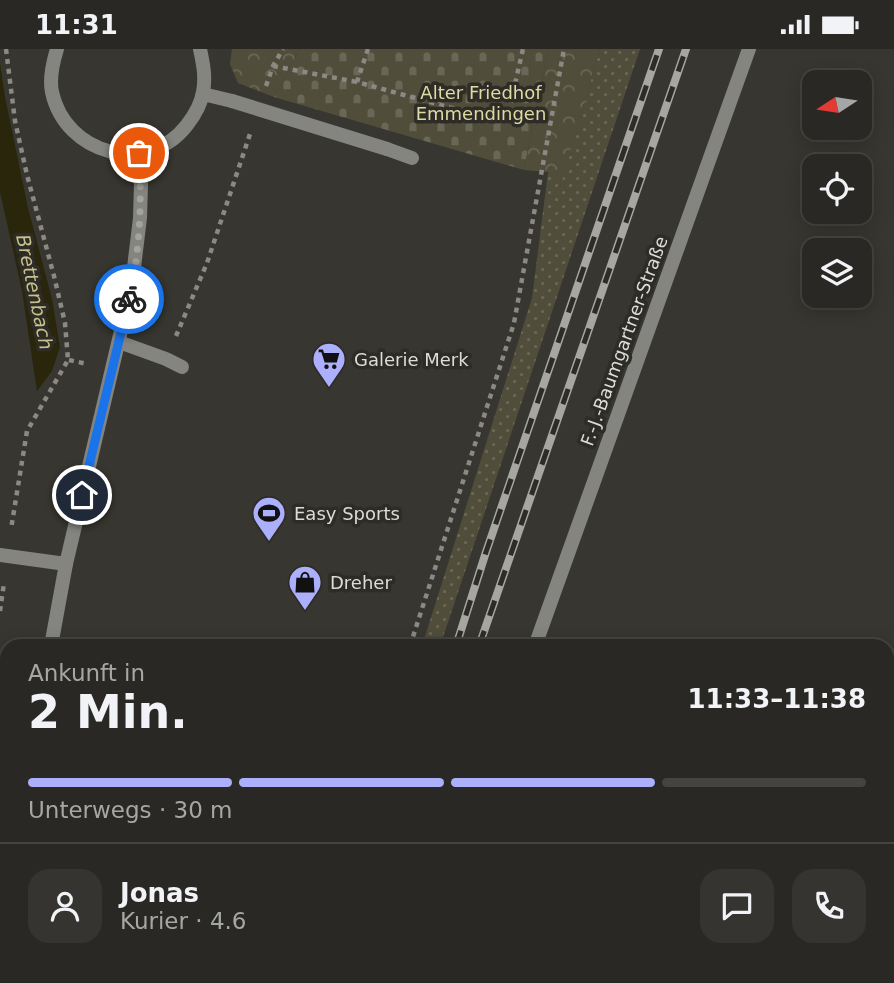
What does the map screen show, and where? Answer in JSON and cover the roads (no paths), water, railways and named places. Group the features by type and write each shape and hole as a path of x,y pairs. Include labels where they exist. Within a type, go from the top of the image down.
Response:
{"street":[{"path":"57,49 52,67 52,90 60,113 74,132 93,146 115,153 139,153 161,147 180,134 195,115 203,94 204,71 200,49"},
{"name":"F.-J.-Baumgartner-Straße","path":"538,639 749,49"},
{"path":"203,94 412,158"},
{"path":"52,639 66,564 132,284 140,218 139,153"},
{"path":"119,342 182,367"},
{"path":"4,556 66,564"}],"water":[{"name":"Brettenbach","path":"0,63 28,208 52,299 60,347 52,371 37,391 22,291 0,192"}],"railway":[{"path":"458,639 659,49"},
{"path":"481,639 686,49"}],"place":[{"name":"Galerie Merk","path":"329,389"},
{"name":"Easy Sports","path":"269,543"},
{"name":"Dreher","path":"305,612"}],"park label":[{"name":"Alter Friedhof Emmendingen","path":"481,102"}]}
